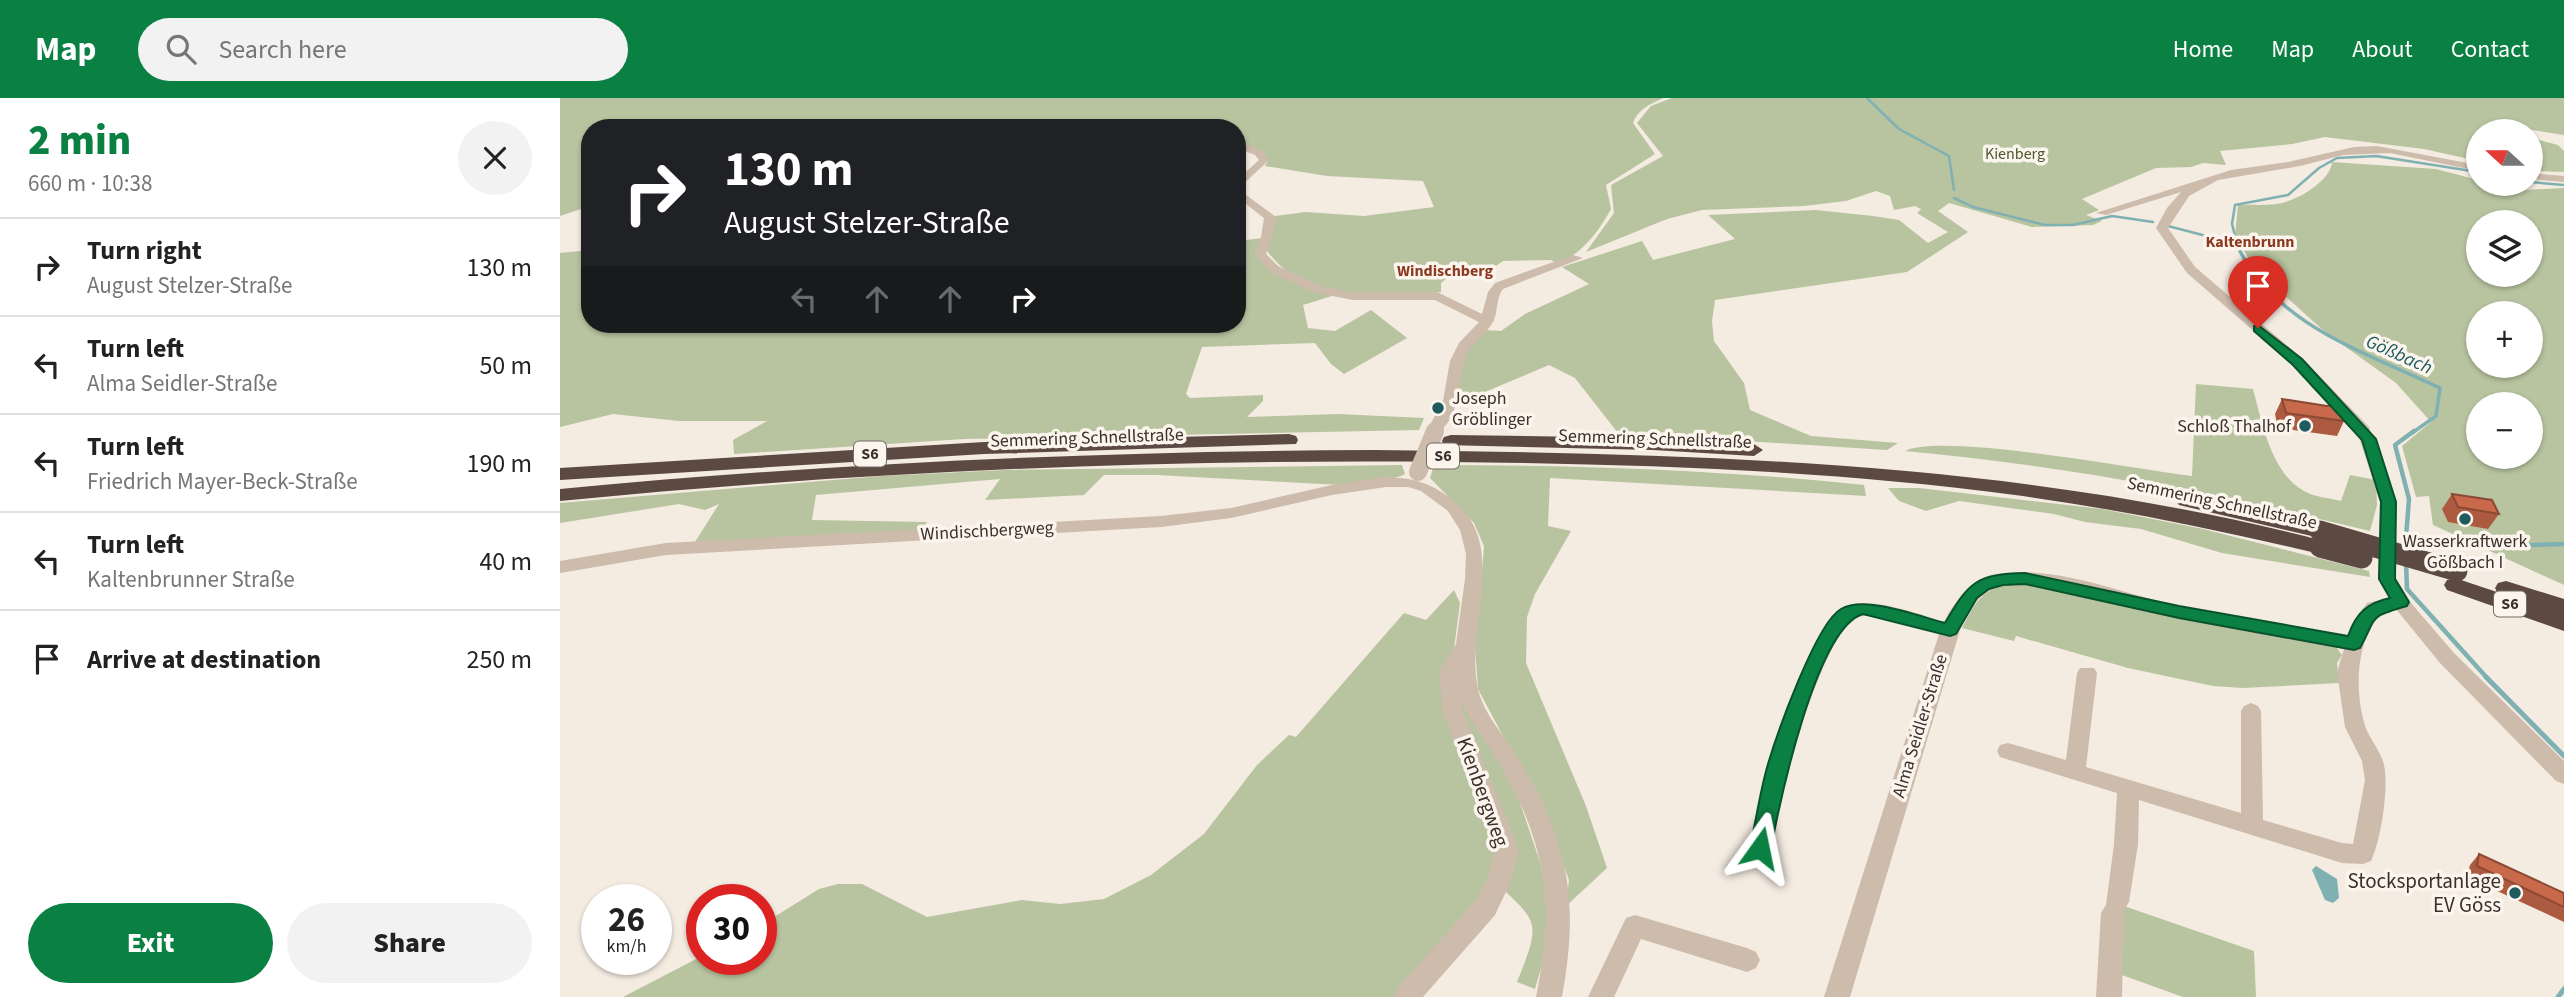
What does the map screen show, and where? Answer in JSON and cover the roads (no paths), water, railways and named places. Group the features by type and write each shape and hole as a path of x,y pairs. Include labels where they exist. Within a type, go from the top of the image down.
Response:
{"highway":[{"name":"Semmering Schnellstraße","path":"560,474 994,447 1283,440 1653,444 1908,460 2017,473 2190,502 2564,607"},
{"name":"Semmering Schnellstraße","path":"560,495 740,476 1304,453 1650,459 1844,470 2019,488 2320,539"},
{"name":"Semmering Schnellstraße","path":"2456,578 2564,623"}],"street":[{"path":"1246,148 1259,153 1264,161 1246,178"},
{"path":"2102,213 2182,186 2194,186 2232,171 2289,165 2331,152 2354,149 2394,150 2466,165"},
{"path":"2543,177 2564,179"},
{"path":"2194,186 2178,202 2162,225 2162,231 2191,270 2298,362 2364,430 2372,446 2388,502 2387,579 2401,602 2472,684 2564,775"},
{"path":"1246,199 1270,217 1267,237 1260,254 1274,269 1316,289 1339,294 1437,296 1488,321"},
{"path":"1418,481 1438,425 1450,401 1457,361 1464,346 1488,321 1494,292 1499,286 1577,258"},
{"name":"Windischbergweg","path":"560,567 662,549 1121,526 1236,513 1352,486 1418,481"},
{"name":"Kienbergweg","path":"1418,481 1450,504 1473,535 1477,572 1466,626 1469,692 1516,772 1546,843 1559,898 1557,951 1549,997"},
{"name":"Alma Seidler-Straße","path":"1838,997 1950,630 1971,594 1983,585 2002,579 2025,579 2179,612 2354,644"},
{"path":"2008,751 2342,853 2363,854 2376,780 2373,761 2355,727 2347,672 2361,624 2374,607 2401,602"},
{"path":"1760,848 1778,764 1829,633 1846,614 1863,609 1950,630"},
{"name":"Kienbergweg","path":"1406,997 1486,907 1500,879 1507,850 1453,712 1449,671 1466,644"},
{"path":"2075,771 2087,673"},
{"path":"2251,711 2252,825"},
{"path":"2109,997 2115,908 2126,844 2128,787"},
{"path":"1601,997 1635,926 1747,960"}],"water":[{"path":"2316,866 2337,879 2339,898 2333,903 2325,900 2312,870"}],"waterway":[{"path":"1867,98 1899,129 1949,156 1954,190"},
{"name":"Gößbach","path":"2237,244 2232,224 2235,205 2288,195 2319,168 2337,158 2376,156 2466,170"},
{"name":"Gößbach","path":"2543,183 2564,185"},
{"path":"1954,198 1973,207 2045,225 2073,225 2112,216 2153,222"},
{"path":"2168,226 2236,244"},
{"name":"Gößbach","path":"2231,243 2237,244"},
{"name":"Gößbach","path":"2237,244 2252,271 2273,295 2297,315 2352,348 2440,388 2436,416 2412,433"},
{"name":"Gößbach","path":"2405,544 2409,499 2395,445 2414,431"},
{"path":"2405,544 2440,541 2498,546 2564,544"},
{"name":"Gößbach","path":"2405,544 2405,550"},
{"name":"Gößbach","path":"2406,562 2407,589 2488,679"},
{"name":"Gößbach","path":"2486,677 2564,756"},
{"name":"Gößbach","path":"2558,997 2564,989"}],"place":[{"name":"Joseph Gröblinger","path":"1438,408"},
{"name":"Schloß Thalhof","path":"2305,426"},
{"name":"Wasserkraftwerk Gößbach I","path":"2465,519"},
{"name":"Stocksportanlage EV Göss","path":"2515,893"}],"district":[{"name":"Kaltenbrunn","path":"2250,242"},
{"name":"Windischberg","path":"1445,271"}],"park label":[{"name":"Kienberg","path":"2015,154"}]}
